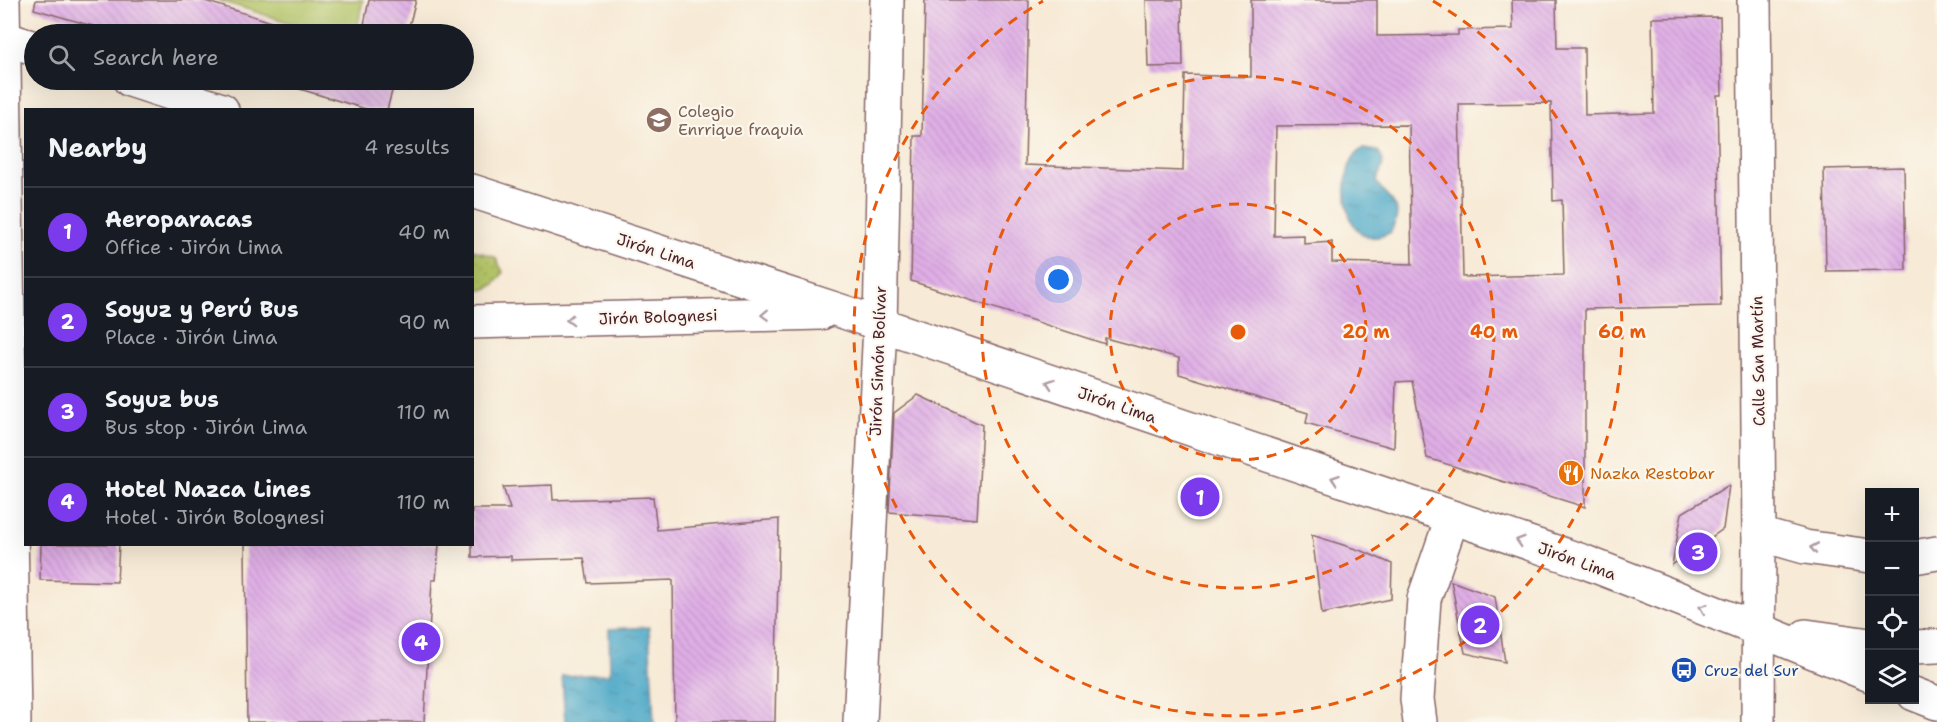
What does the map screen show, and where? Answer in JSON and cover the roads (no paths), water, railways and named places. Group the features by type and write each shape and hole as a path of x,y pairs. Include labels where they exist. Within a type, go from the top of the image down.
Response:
{"street":[{"path":"3,0 2,38 11,335 14,722"},
{"name":"Jirón Simón Bolívar","path":"860,722 880,326 887,0"},
{"name":"Calle San Martín","path":"1754,0 1759,534 1758,722"},
{"path":"2,38 24,45"},
{"path":"161,90 216,108"},
{"name":"Jirón Lima","path":"474,192 844,312 1585,562 1865,673"},
{"name":"Jirón Bolognesi","path":"474,322 844,312"},
{"path":"1420,722 1417,699 1424,599 1452,518"},
{"path":"1759,534 1805,547 1865,555"},
{"path":"1919,556 1937,553"},
{"name":"Jirón Lima","path":"1757,629 1865,644"},
{"path":"1919,647 1937,646"},
{"path":"1919,696 1937,703"}],"water":[{"path":"1363,149 1378,151 1381,155 1382,166 1376,181 1394,203 1397,214 1391,232 1374,237 1361,233 1352,222 1347,206 1348,171 1354,157"},
{"path":"649,627 654,722 565,722 562,676 610,674 609,629"}],"place":[{"name":"Colegio Enrrique fraquia","path":"659,120"},
{"name":"Nazka Restobar","path":"1571,473"},
{"name":"Aeroparacas","path":"1200,497"},
{"name":"Soyuz bus","path":"1698,552"},
{"name":"Soyuz y Perú Bus","path":"1480,625"},
{"name":"Hotel Nazca Lines","path":"421,642"},
{"name":"Cruz del Sur","path":"1684,670"}]}
